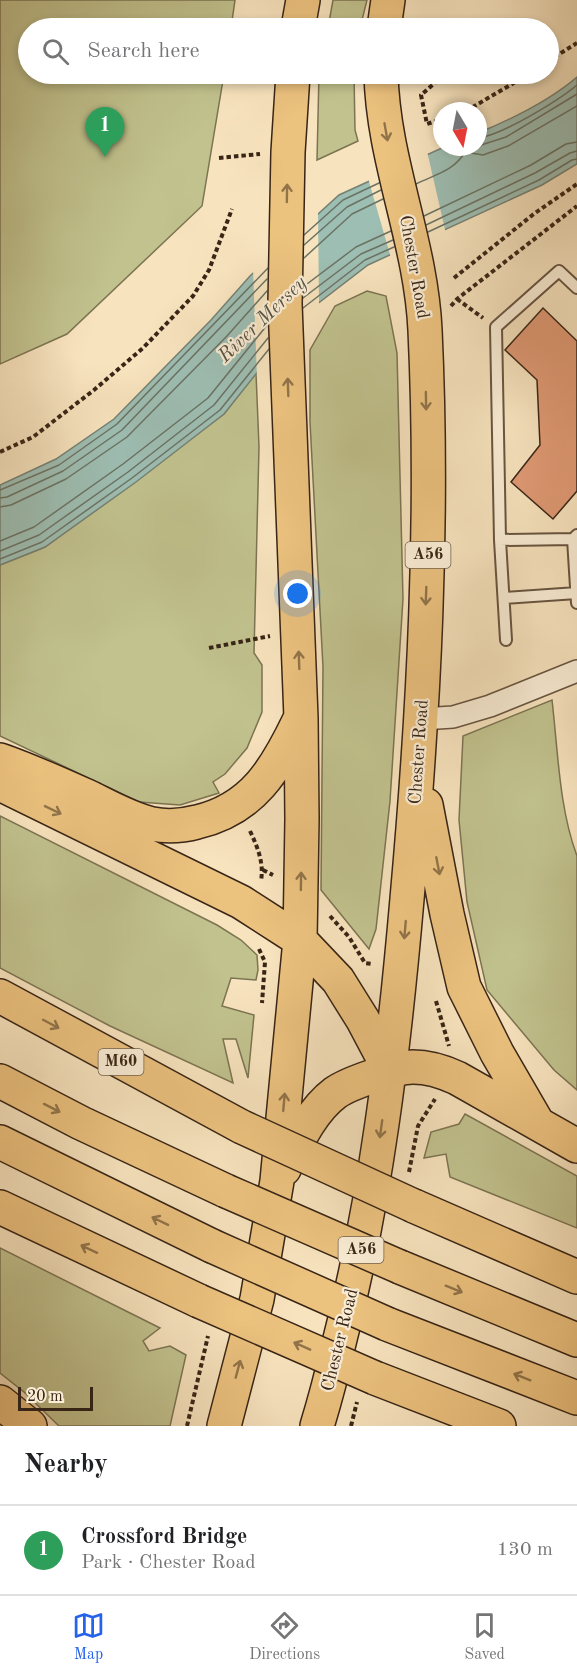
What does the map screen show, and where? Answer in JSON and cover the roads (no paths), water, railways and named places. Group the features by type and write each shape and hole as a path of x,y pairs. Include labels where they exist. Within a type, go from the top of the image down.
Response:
{"highway":[{"path":"300,18 303,0"},
{"path":"385,18 388,0"},
{"path":"224,1426 257,1299 278,1181 300,940 301,718 285,304 291,84"},
{"name":"Chester Road","path":"317,1426 354,1287 374,1179 402,967 422,719 428,531 425,343 420,277 387,140 382,84"},
{"path":"0,760 32,771 152,824 179,826 232,809 259,788 281,758 301,718"},
{"path":"419,767 447,914 464,987 497,1053 537,1122"},
{"path":"0,784 246,905 300,940 338,980 363,1020 390,1071"},
{"name":"M60","path":"0,996 242,1127 414,1206 577,1277"},
{"path":"278,1181 316,1112 335,1092 390,1071 412,1067 445,1073 457,1078 577,1146"},
{"path":"0,1081 81,1123 226,1191 400,1267 577,1340"},
{"path":"0,1142 212,1246 387,1324 577,1398"},
{"path":"0,1207 199,1301 375,1378 499,1426"},
{"path":"0,1402 30,1426"}],"street":[{"path":"422,719 453,717 490,706 577,671"}],"lane":[{"path":"506,640 500,540 496,327 559,271 577,288"},
{"path":"500,540 575,537 577,603"},
{"path":"504,598 577,593"}],"water":[{"name":"River Mersey","path":"577,77 577,164 542,185 368,265 303,315 224,414 136,482 45,547 0,565 0,485 56,459 114,419 211,320 250,276 339,195 433,152 433,156 487,156 487,129 530,109"}],"place":[{"name":"Crossford Bridge","path":"105,157"}]}
